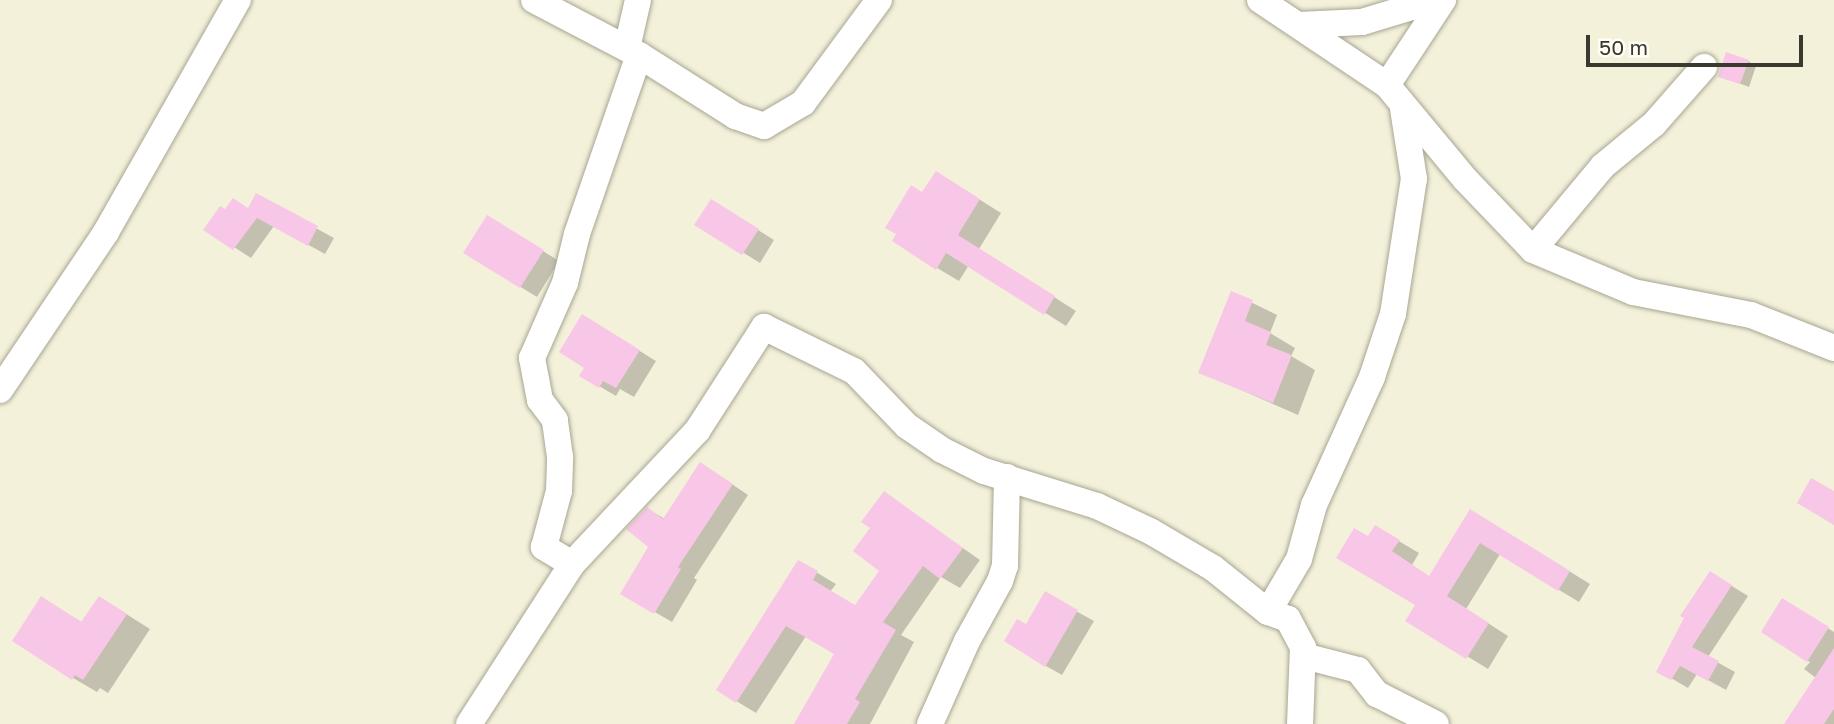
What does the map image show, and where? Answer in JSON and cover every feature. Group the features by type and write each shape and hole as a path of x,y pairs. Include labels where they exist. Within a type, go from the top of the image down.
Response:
{"street":[{"path":"0,390 106,232 238,0"},
{"path":"534,0 633,52 736,117 764,126 803,103 879,0"},
{"path":"572,564 544,547 559,491 560,457 555,420 540,400 533,358 565,283 577,234 633,52 638,0"},
{"path":"1260,0 1299,24 1394,94 1465,179 1534,250 1633,292 1751,315 1834,348"},
{"path":"1299,24 1363,22 1435,0"},
{"path":"1268,612 1299,559 1314,505 1372,377 1393,314 1414,179 1394,94 1444,0"},
{"path":"1534,250 1603,166 1654,124 1704,67"},
{"path":"469,724 572,564 697,431 764,327 853,371 907,426 942,450 1007,477 1097,506 1175,543 1268,612 1289,619 1300,635 1304,656 1300,724"},
{"path":"930,724 967,641 1000,581 1007,477"},
{"path":"1304,656 1358,670 1377,694 1436,724"}],"building":[{"path":"1726,52 1749,60 1740,84 1718,77"},
{"path":"936,171 980,199 958,235 1055,296 1044,315 946,253 936,270 892,241 896,234 885,228 911,185 922,192"},
{"path":"256,193 318,226 308,246 257,218 233,250 203,230 220,206 225,209 233,198 248,208"},
{"path":"711,199 759,229 742,255 694,225"},
{"path":"487,215 544,250 520,288 463,253"},
{"path":"1231,291 1253,300 1245,321 1271,332 1266,345 1292,355 1273,403 1198,373"},
{"path":"582,314 640,350 616,388 603,381 599,388 579,376 584,368 559,352"},
{"path":"700,462 733,484 678,567 681,569 654,614 620,594 648,547 626,529 647,507 663,519"},
{"path":"1811,478 1834,491 1834,525 1797,503"},
{"path":"884,491 963,548 940,579 923,566 883,622 896,630 855,699 860,702 847,724 794,724 834,654 786,626 736,703 716,690 798,560 818,571 813,580 855,605 879,571 853,551 870,528 861,522"},
{"path":"1470,509 1570,571 1558,591 1480,543 1447,596 1489,623 1466,659 1405,621 1415,605 1336,558 1354,528 1368,536 1375,525 1400,540 1392,551 1429,576"},
{"path":"1710,571 1732,585 1692,647 1719,661 1708,681 1680,666 1671,680 1656,672 1684,618 1680,616"},
{"path":"1045,591 1078,610 1045,667 1004,641 1017,619 1026,624"},
{"path":"41,596 81,622 99,596 127,614 83,680 75,675 72,680 12,641"},
{"path":"1782,598 1829,627 1807,662 1761,632"},
{"path":"1834,648 1834,709 1824,724 1784,724"}]}
